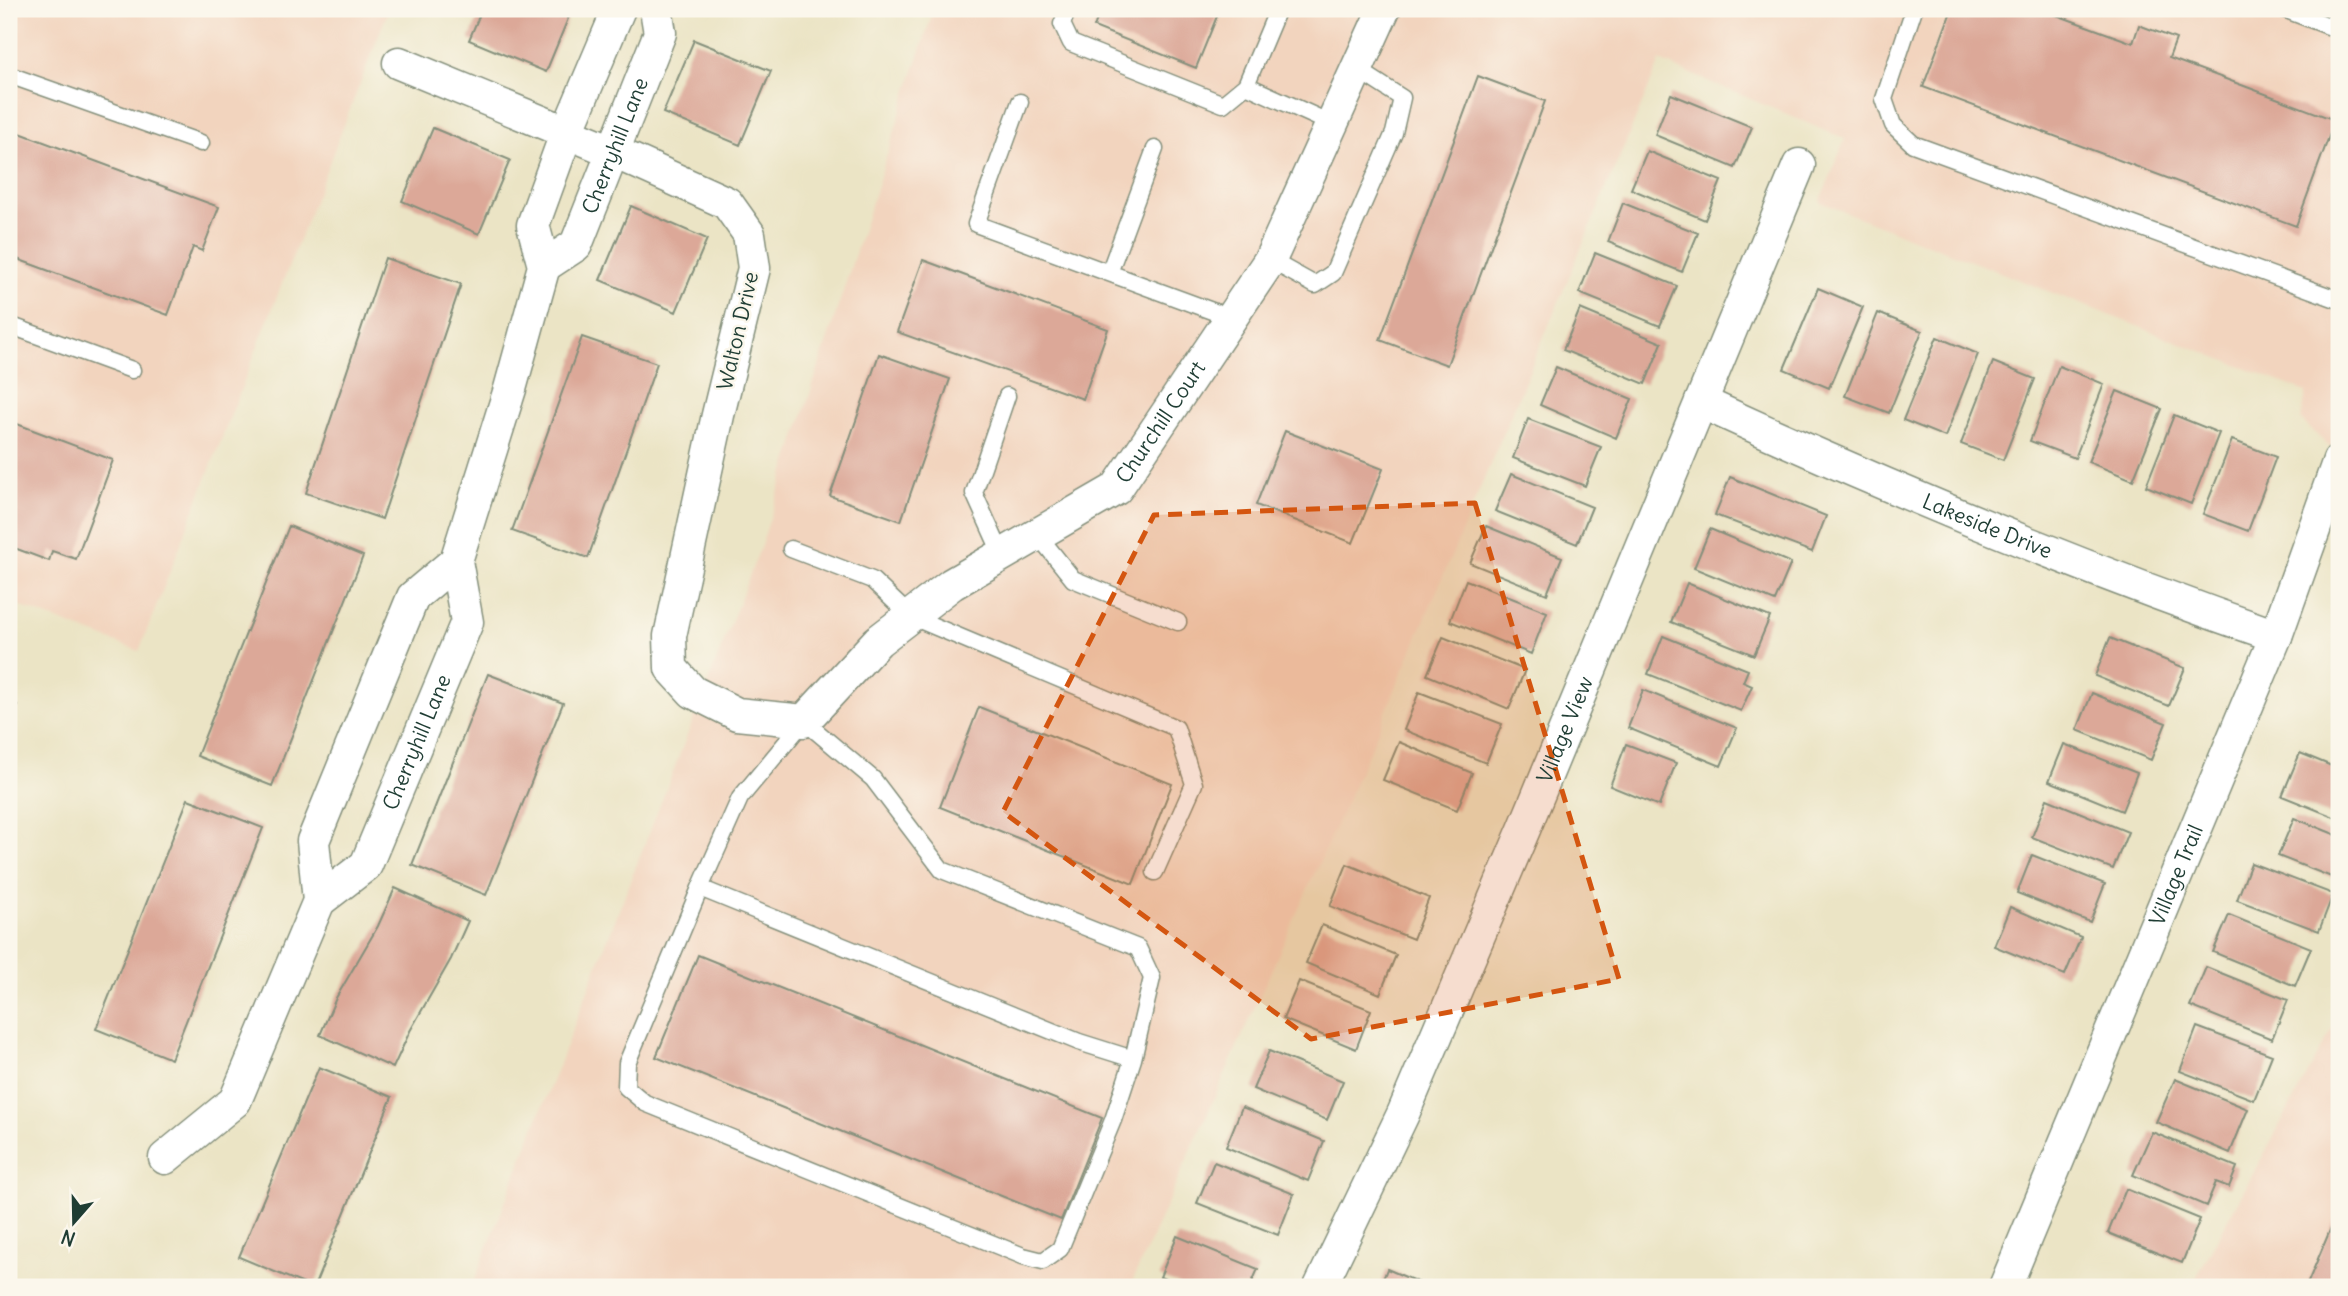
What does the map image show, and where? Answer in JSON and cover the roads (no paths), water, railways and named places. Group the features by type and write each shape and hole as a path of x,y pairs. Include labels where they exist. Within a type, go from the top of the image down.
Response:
{"street":[{"path":"544,266 533,225 566,134 619,9"},
{"name":"Cherryhill Lane","path":"319,901 366,865 467,622 456,561 510,389 544,266 576,245 660,33 656,9"},
{"name":"Churchill Court","path":"804,721 878,641 952,584 1116,489 1270,260 1384,9"},
{"name":"Walton Drive","path":"399,63 612,151 727,203 749,234 754,268 718,415 670,636 671,668 693,692 737,714 804,721"},
{"name":"Village View","path":"1320,1287 1408,1101 1520,839 1799,165"},
{"name":"Lakeside Drive","path":"1701,402 1802,449 1954,513 2171,599 2276,636"},
{"name":"Village Trail","path":"2005,1287 2276,636 2339,460"},
{"name":"Cherryhill Lane","path":"165,1158 235,1101 319,901 313,841 413,597 456,561"}],"lane":[{"path":"1068,9 1062,24 1071,43 1223,104 1246,85 1278,9"},
{"path":"1914,9 1884,99 1893,125 1913,144 2339,300"},
{"path":"2284,9 2339,30"},
{"path":"1270,260 1315,285 1333,273 1394,133 1402,98 1357,69"},
{"path":"9,75 201,143"},
{"path":"1246,85 1332,124"},
{"path":"1020,102 976,224 1231,318"},
{"path":"1109,273 1155,149"},
{"path":"9,325 132,370"},
{"path":"1002,555 974,493 1007,396"},
{"path":"1037,534 1073,579 1178,622"},
{"path":"791,549 872,580 911,616 1175,728 1194,784 1155,872"},
{"path":"804,721 873,779 942,870 1138,948 1152,978 1133,1059 1113,1120 1060,1249 1043,1261 1023,1256 645,1103 626,1087 627,1063 700,888 740,798 804,721"},
{"path":"700,888 1079,1042 1133,1059"}]}
